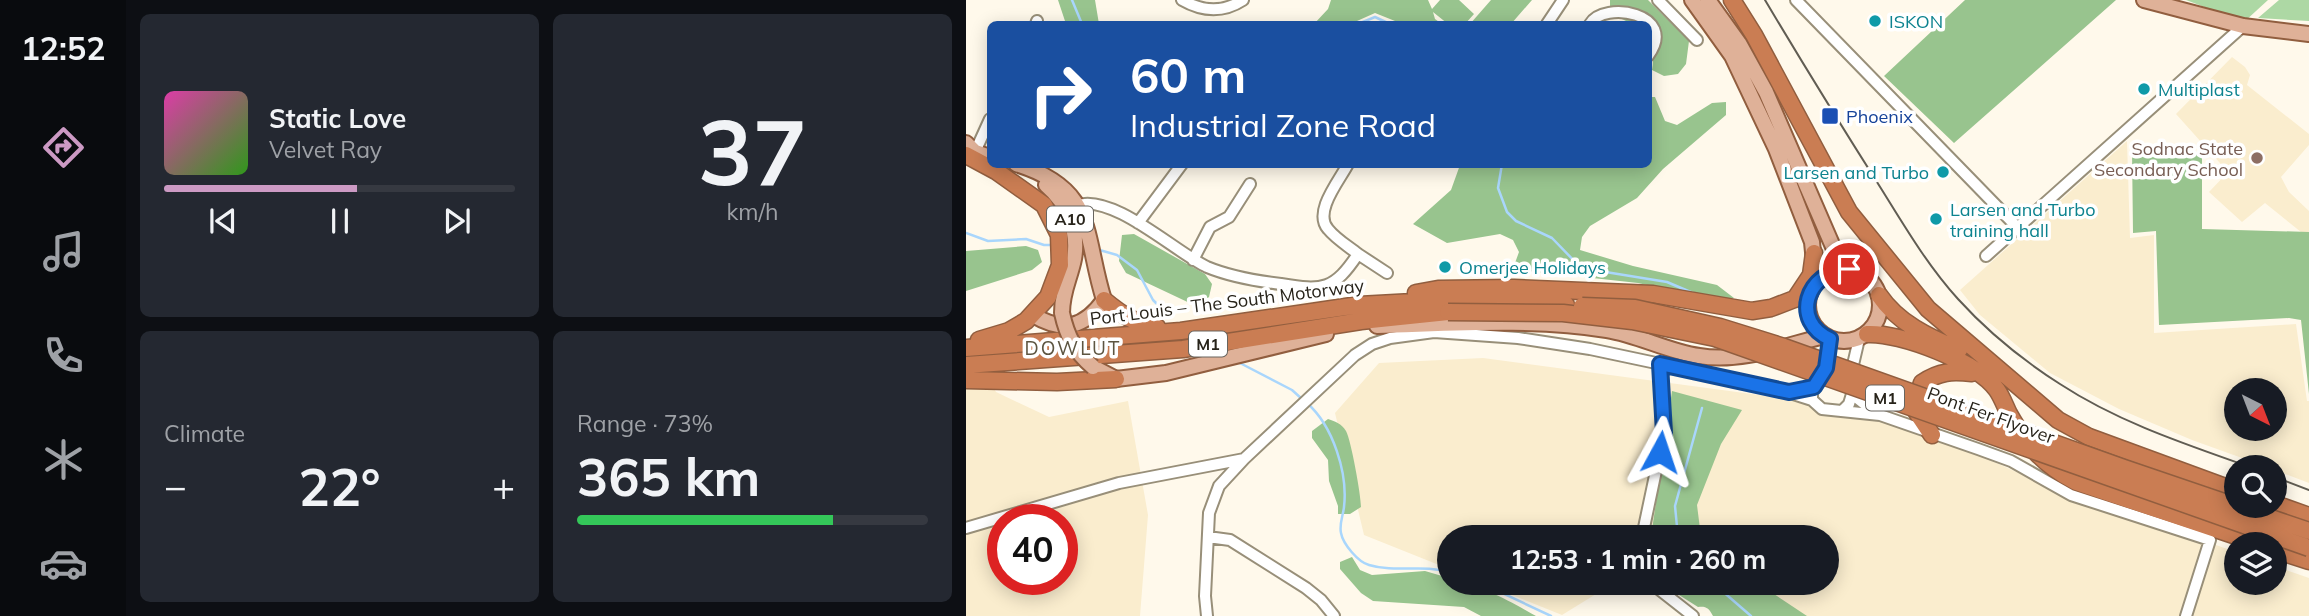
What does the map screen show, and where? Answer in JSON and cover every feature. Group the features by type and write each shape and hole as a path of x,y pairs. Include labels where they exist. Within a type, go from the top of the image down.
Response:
{"highway":[{"path":"1732,0 1760,45 1849,212 1928,309 2059,420 2090,437 2224,487"},
{"path":"968,151 987,165"},
{"path":"966,345 1009,331 1033,315 1048,297 1060,265 1059,235 1044,205 992,168"},
{"path":"1317,310 1438,289 1514,288 1653,294 1752,311 1771,308 1807,291 1814,253"},
{"path":"1879,295 1890,312 1902,321 1964,352 2026,393"},
{"path":"1104,300 1139,324 1181,331"},
{"name":"Port Louis – The South Motorway","path":"966,345 1181,331 1359,305 1449,306"},
{"name":"Port Louis – The South Motorway","path":"966,365 1183,349 1449,306"},
{"name":"Pont Fer Flyover","path":"1449,306 1635,308 1720,327 2309,531"},
{"name":"Pont Fer Flyover","path":"1449,306 1563,313 1632,321 1715,338 2309,548"},
{"path":"1317,335 1361,321"},
{"path":"1863,336 1881,333 1903,337 1982,374 1998,390 2022,437 2053,470 2076,482 2224,532"},
{"path":"1931,435 1914,408 1922,383 1934,375 1948,371 1982,374"},
{"path":"966,380 1057,382 1116,379"},
{"path":"2287,508 2309,516"},
{"path":"2287,554 2309,561"}],"main road":[{"path":"1690,0 1732,56 1776,149 1812,242 1814,253 1807,291 1809,317 1815,328 1827,337 1847,342 1863,336 1876,323 1880,312 1879,295 1870,279 1853,270 1834,249 1766,92 1738,43 1708,0"},
{"path":"2144,0 2243,26 2309,34"},
{"path":"968,151 987,156"},
{"path":"968,151 987,161"},
{"name":"A10","path":"1006,168 1035,179 1056,194 1066,207 1075,232 1074,260 1064,287 1062,313 1065,327 1075,348 1093,367 1116,379"},
{"path":"1033,315 1052,325 1073,325 1093,316 1104,300 1084,218 1078,205 1037,168"},
{"path":"1807,291 1825,274 1837,270 1853,270"},
{"path":"1116,379 1166,373 1317,335 1371,326 1538,324 1606,330 1696,356 1715,358 1734,358 1827,337"}],"street":[{"path":"1182,0 1214,10 1230,8 1243,0"},
{"path":"1549,21 1563,0"},
{"path":"1644,12 1651,0"},
{"path":"1658,0 1697,40"},
{"path":"1796,0 2017,227"},
{"path":"1591,21 1600,8 1614,3 1636,6 1650,21"},
{"path":"1652,25 1657,41 1652,49"},
{"path":"1986,256 2243,26"},
{"path":"968,151 987,123"},
{"path":"1138,223 1179,168"},
{"path":"1346,168 1323,210 1326,228 1387,273"},
{"path":"1193,260 1210,227 1229,217 1250,184"},
{"path":"1078,205 1091,204 1121,213 1193,260 1226,274 1307,288 1331,284 1342,276 1358,254"},
{"path":"1207,616 1205,596 1209,513 1219,486 1244,459 1355,355 1372,344 1390,338 1434,332 1518,338 1660,364 1789,392 1812,400 1822,409 1880,415 2011,461 2071,495 2210,540 2186,616"},
{"path":"1842,411 1849,404 1852,394 1852,369 1863,336"},
{"path":"1812,400 1814,387 1826,368 1827,337"},
{"path":"1645,525 1664,433 1660,364"},
{"path":"1789,392 1814,387"},
{"path":"1852,394 1880,415"},
{"path":"966,528 1119,483 1244,459"},
{"path":"1208,537 1230,540 1306,588 1321,600 1334,616"},
{"path":"1666,595 1693,616"}],"shaded area":[{"name":"Sodnac State Secondary School","path":"2232,57 2245,67 2250,75 2247,85 2309,134 2309,145 2281,177 2289,192 2309,211 2309,233 2306,236 2265,203 2242,222 2209,192 2228,172 2176,114"},
{"path":"2127,141 2130,238 2154,235 2154,333 2296,324 2309,401 2309,483 2287,475 2287,455 2234,455 2119,409 2050,373 1980,315 1960,290"},
{"path":"966,340 996,392 1049,417 1128,401 1148,515 1140,616 966,616"},
{"path":"1483,358 1880,411 2050,487 2224,548 2224,595 2287,595 2287,570 2309,578 2309,616 1772,616 1748,595 1839,595 1839,525 1437,525 1437,564 1364,535 1335,413 1379,363"},
{"path":"1512,595 1594,595 1562,615"}],"green space":[{"path":"1058,0 1095,0 1098,21 1065,21"},
{"path":"1331,0 1428,0 1432,9 1440,0 1459,0 1474,14 1468,21 1444,21 1433,12 1438,21 1395,21 1375,13 1357,21 1317,21 1328,9"},
{"path":"1491,0 1532,0 1514,21 1473,21"},
{"path":"1610,0 1648,0 1689,41 1686,64 1678,74 1664,76 1652,70 1652,21 1626,21 1610,13"},
{"path":"1965,0 2116,0 1954,143 1884,76"},
{"path":"2186,0 2268,0 2244,22"},
{"path":"2279,0 2309,0 2309,21 2258,18"},
{"path":"1652,97 1655,97 1665,121 1677,125 1712,103 1726,102 1726,115 1663,169 1637,198 1590,226 1582,237 1580,250 1633,266 1717,285 1734,298 1720,301 1638,283 1529,271 1515,263 1519,252 1513,240 1500,234 1447,243 1413,224 1451,190 1459,168 1652,168"},
{"path":"2132,150 2202,154 2202,229 2309,232 2309,394 2301,320 2289,318 2159,325 2156,231 2133,233"},
{"path":"1134,234 1205,274 1212,284 1209,297 1196,306 1126,273 1119,261 1122,235"},
{"path":"1026,246 1038,250 1042,262 1032,270 966,291 966,251"},
{"path":"1672,391 1742,410 1721,444 1697,505 1700,525 1653,525"},
{"path":"1328,419 1344,428 1348,436 1361,507 1350,514 1338,514 1338,506 1329,481 1328,460 1312,438 1312,431"},
{"path":"1352,557 1360,570 1372,575 1425,571 1437,574 1437,595 1496,595 1536,616 1481,616 1464,607 1373,601 1361,593 1340,569 1340,562"},
{"path":"1679,595 1776,595 1807,616 1713,616 1707,608 1698,607"}],"waterway":[{"path":"1072,0 1081,21"},
{"path":"1365,21 1375,17 1384,21"},
{"path":"1501,168 1498,188 1507,212 1516,221 1552,238 1581,268 1667,282 1693,293"},
{"path":"966,233 988,241 1026,239 1044,245 1055,245"},
{"path":"1096,249 1117,255 1137,270 1153,300 1169,316"},
{"path":"1238,362 1292,390 1302,399"},
{"path":"1307,403 1324,424 1337,451 1345,494 1341,533 1352,552 1369,565 1437,570"},
{"path":"1677,525 1675,506 1702,408"},
{"path":"1506,595 1551,616"},
{"path":"1727,595 1751,616"}],"tram line":[{"path":"1765,0 1917,246 1947,286 1981,323 2033,366 2082,398 2152,431 2224,458"},
{"path":"2287,482 2309,490"}],"place":[{"name":"ISKON","path":"1875,21"},
{"name":"Multiplast","path":"2144,89"},
{"name":"Phoenix","path":"1830,116"},
{"name":"Sodnac State Secondary School","path":"2257,158"},
{"name":"Larsen and Turbo","path":"1943,172"},
{"name":"Larsen and Turbo training hall","path":"1936,219"},
{"name":"Omerjee Holidays","path":"1445,267"}],"district":[{"name":"DOWLUT","path":"1073,348"}],"route":[{"path":"1660,452 1664,433 1660,364 1789,392 1814,387 1826,368 1830,339 1815,328 1809,317 1810,293 1816,282 1825,274 1849,269"}]}
